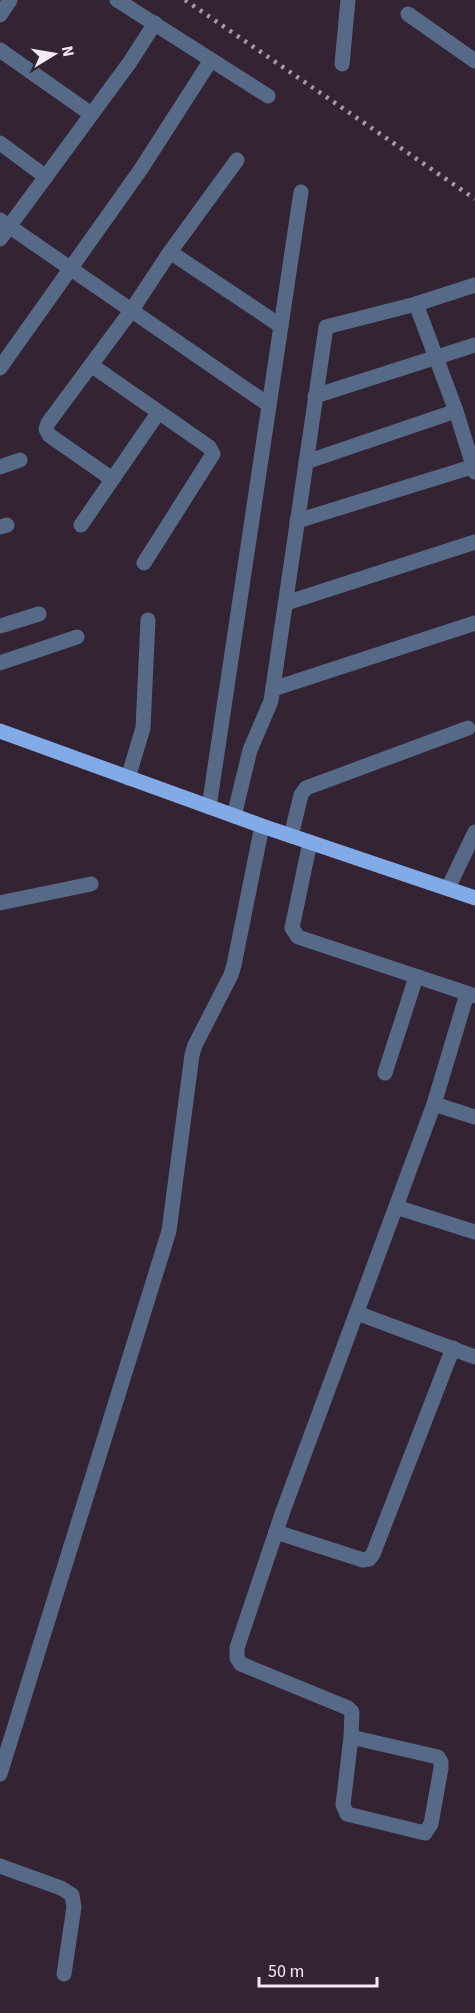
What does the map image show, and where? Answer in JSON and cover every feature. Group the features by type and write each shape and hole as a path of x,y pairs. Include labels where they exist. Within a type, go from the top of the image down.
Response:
{"main road":[{"path":"0,731 262,826 475,897"}],"street":[{"path":"0,15 10,0"},
{"path":"117,0 268,96"},
{"path":"342,64 348,0"},
{"path":"408,14 475,61"},
{"path":"155,23 130,62 46,177 3,228 70,267 269,405"},
{"path":"0,50 91,114"},
{"path":"0,368 141,169 212,60"},
{"path":"0,143 46,177"},
{"path":"112,479 49,435 46,429 48,423 131,311 170,252 237,160"},
{"path":"209,807 301,192"},
{"path":"170,252 281,326"},
{"path":"234,816 250,750 270,707 326,327 417,304 475,285"},
{"path":"297,521 474,468 417,304"},
{"path":"315,396 475,345"},
{"path":"91,365 209,447 213,454 144,563"},
{"path":"306,462 456,411"},
{"path":"81,525 158,413"},
{"path":"0,467 20,460"},
{"path":"285,603 475,542"},
{"path":"0,626 39,614"},
{"path":"128,778 143,728 148,620"},
{"path":"273,689 475,623"},
{"path":"0,663 77,637"},
{"path":"291,836 301,795 306,788 468,728"},
{"path":"0,1774 169,1231 192,1055 231,975 262,826"},
{"path":"448,888 475,832"},
{"path":"310,842 292,928 298,937 471,995 434,1104 276,1532 237,1648 237,1658 241,1664 348,1708 352,1712 343,1805 347,1814 420,1833 428,1830 441,1768 438,1757 351,1737"},
{"path":"0,903 91,884"},
{"path":"386,1073 416,977"},
{"path":"434,1104 475,1117"},
{"path":"396,1207 475,1232"},
{"path":"357,1313 475,1357"},
{"path":"276,1532 363,1560 369,1559 373,1554 453,1348"},
{"path":"0,1866 61,1888 72,1895 74,1907 64,1974"}],"railway":[{"path":"185,0 475,199"}]}
